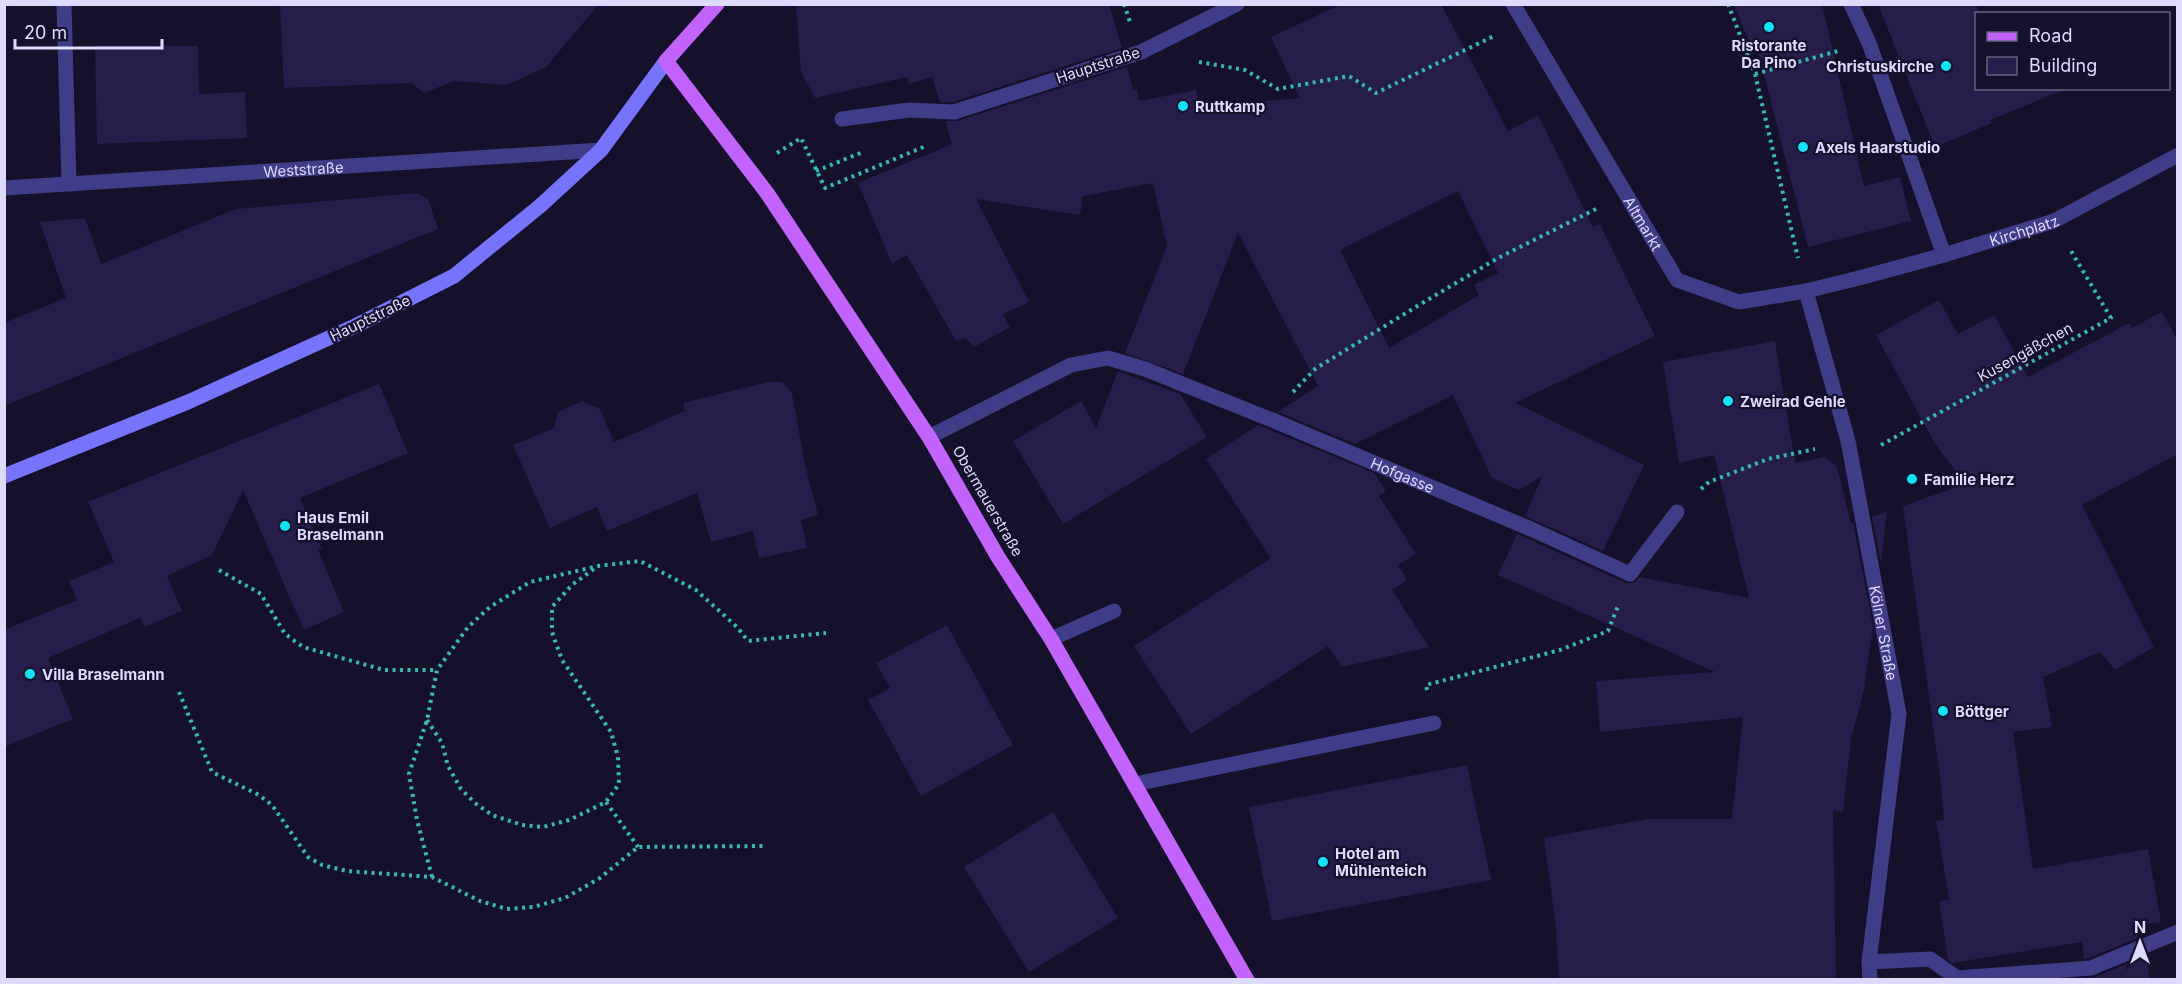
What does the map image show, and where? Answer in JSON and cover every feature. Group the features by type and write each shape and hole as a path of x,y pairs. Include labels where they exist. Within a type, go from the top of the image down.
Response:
{"main road":[{"path":"666,61 717,4"},
{"name":"Obermauerstraße","path":"666,61 767,193 929,437 998,557 1051,639 1247,980"}],"street":[{"path":"64,4 69,184"},
{"name":"Hauptstraße","path":"842,119 909,110 954,112 1141,52 1237,4"},
{"name":"Altmarkt","path":"1513,4 1677,280 1739,303 1806,291 1859,278"},
{"path":"1851,4 1869,43 1944,255"},
{"name":"Hauptstraße","path":"4,476 188,402 355,326 454,276 540,206 601,150 666,61"},
{"name":"Weststraße","path":"4,188 601,150"},
{"name":"Kirchplatz","path":"1859,278 2054,221 2178,155"},
{"name":"Kölner Straße","path":"1806,291 1848,441 1899,714 1869,962 1870,980"},
{"name":"Hofgasse","path":"929,437 1071,365 1108,358 1145,369 1268,418 1630,574"},
{"path":"1630,574 1677,512"},
{"path":"1051,639 1114,611"},
{"path":"1135,784 1434,723"},
{"path":"1869,962 1930,959 1957,978 2091,968 2178,932"}],"path":[{"path":"1728,4 1755,74 1806,291"},
{"path":"1199,62 1245,70 1278,89 1349,76 1376,93 1523,23"},
{"path":"1755,74 1869,43"},
{"path":"748,170 801,138 825,188 948,137 954,112"},
{"path":"816,171 840,160"},
{"path":"1268,418 1315,369 1498,258 1625,195"},
{"name":"Kusengäßchen","path":"1851,461 2111,318 2054,221"},
{"path":"1677,512 1709,482 1768,459 1848,441"},
{"path":"432,877 417,820 409,774 427,720 437,670 468,627 490,607 530,582 598,566 640,561 696,590 737,627 748,641 826,633"},
{"path":"427,720 442,743 448,766 461,789 492,815 522,825 543,827 569,820 606,802 619,784 618,757 611,732 562,660 552,632 552,607 572,585 598,566"},
{"path":"219,570 261,594 285,634 303,647 348,662 384,670 437,670"},
{"path":"1434,723 1426,685 1560,650 1608,631 1630,574"},
{"path":"179,692 212,772 259,795 272,805 308,857 322,865 347,871 432,877 480,901 507,909 533,907 565,898 600,878 638,847 764,846"},
{"path":"606,802 638,847"}],"building":[{"path":"280,4 599,4 546,67 507,85 454,81 424,93 412,83 284,88"},
{"path":"796,4 1109,4 1122,48 953,102 940,102 932,77 909,84 907,77 815,98 801,72"},
{"path":"1342,4 1441,4 1508,131 1538,115 1593,227 1600,224 1655,336 1515,403 1644,465 1603,551 1525,516 1542,476 1519,490 1492,478 1453,395 1355,444 1278,412 1318,386 1238,233 1183,374 1125,353 1167,246 1153,183 1083,196 1080,215 976,199 1029,302 1003,314 1010,327 974,347 966,338 956,341 907,255 892,264 858,183 952,144 945,121 957,121 1127,67 1133,90 1137,89 1139,101 1196,90 1199,106 1300,98 1271,37","holes":["1458,191 1498,273 1474,285 1479,295 1389,348 1340,250"]},
{"path":"1734,4 1822,4 1864,186 1900,177 1911,221 1808,247 1757,47 1752,49"},
{"name":"Christuskirche","path":"1878,4 1977,4 1977,12 1975,12 1975,90 2063,90 1990,120 1992,123 1935,147"},
{"path":"95,45 198,46 199,94 245,92 247,138 97,144"},
{"path":"416,193 428,199 438,229 4,406 4,323 66,298 40,222 85,218 101,264 236,209"},
{"path":"1939,300 1958,334 1994,315 2028,377 2129,323 2132,328 2162,312 2178,341 2178,454 2082,505 2154,647 2115,670 2100,652 2043,677 2052,727 2013,732 2033,869 2148,849 2161,922 2141,925 2143,936 2089,958 2084,959 2082,942 1952,963 1948,960 1939,901 1949,900 1936,821 1944,820 1940,777 1903,506 1965,484 1934,442 1876,335"},
{"path":"1775,341 1795,463 1825,457 1837,467 1851,524 1853,523 1873,626 1864,690 1851,739 1843,812 1833,810 1836,980 1559,980 1556,928 1544,838 1647,819 1732,819 1743,717 1600,732 1596,681 1715,672 1498,575 1517,534 1626,583 1634,583 1640,577 1749,598 1714,455 1679,463 1663,362"},
{"path":"1118,371 1180,394 1207,437 1063,524 1013,441 1081,401 1096,428"},
{"path":"768,382 782,382 792,393 805,465 818,515 801,520 807,548 759,558 753,531 711,542 697,493 607,531 597,507 550,528 513,445 554,428 558,412 582,401 600,409 614,442 685,411 683,403"},
{"path":"379,384 408,453 300,498 322,549 318,550 344,612 304,630 243,490 212,555 167,576 182,611 145,627 140,618 48,658 73,719 4,747 4,630 77,600 69,581 114,562 88,502"},
{"path":"1258,425 1374,473 1386,491 1379,496 1416,554 1398,565 1407,580 1392,590 1429,647 1342,667 1328,646 1191,734 1134,646 1271,558 1206,459"},
{"path":"1887,511 1881,563 1872,517"},
{"path":"947,625 1013,745 921,796 868,700 890,688 876,663"},
{"path":"1467,765 1491,880 1272,921 1249,807"},
{"path":"1053,812 1118,918 1029,972 964,867"},
{"path":"2146,956 2150,980 2088,980 2088,978"}],"place":[{"name":"Ristorante Da Pino","path":"1769,27"},
{"name":"Christuskirche","path":"1946,66"},
{"name":"Ruttkamp","path":"1183,106"},
{"name":"Axels Haarstudio","path":"1803,147"},
{"name":"Zweirad Gehle","path":"1728,401"},
{"name":"Familie Herz","path":"1912,479"},
{"name":"Haus Emil Braselmann","path":"285,526"},
{"name":"Villa Braselmann","path":"30,674"},
{"name":"Böttger","path":"1943,711"},
{"name":"Hotel am Mühlenteich","path":"1323,862"}]}
